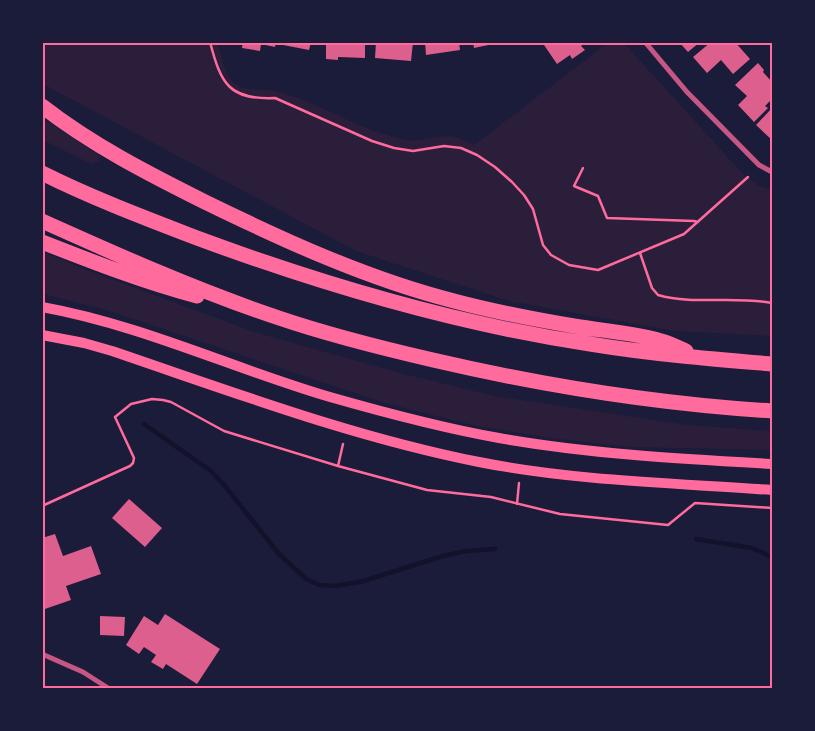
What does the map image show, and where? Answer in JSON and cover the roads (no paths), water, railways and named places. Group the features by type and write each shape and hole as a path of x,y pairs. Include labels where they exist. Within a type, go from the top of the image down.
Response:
{"highway":[{"path":"42,106 65,124 94,142 176,187 243,221 338,262 391,282 454,302 556,323 659,340 704,359"},
{"path":"42,172 98,198 251,258 362,293 445,315 590,344 704,359 772,364"},
{"path":"42,221 162,274 278,318"},
{"path":"42,242 167,288 393,351 557,386 639,399 772,411"}],"main road":[{"path":"42,307 72,312 111,323 329,397 447,429 558,447 671,458 772,464"},
{"path":"42,335 84,343 112,351 336,426 439,454 481,462 615,480 772,490"}],"street":[{"path":"646,42 687,92 759,165 772,172"},
{"path":"42,654 83,672 108,688"}],"waterway":[{"path":"144,424 211,471 278,553 306,579 320,585 335,586 360,582 443,556 466,551 495,549"},
{"path":"696,539 752,548 772,557"}]}
